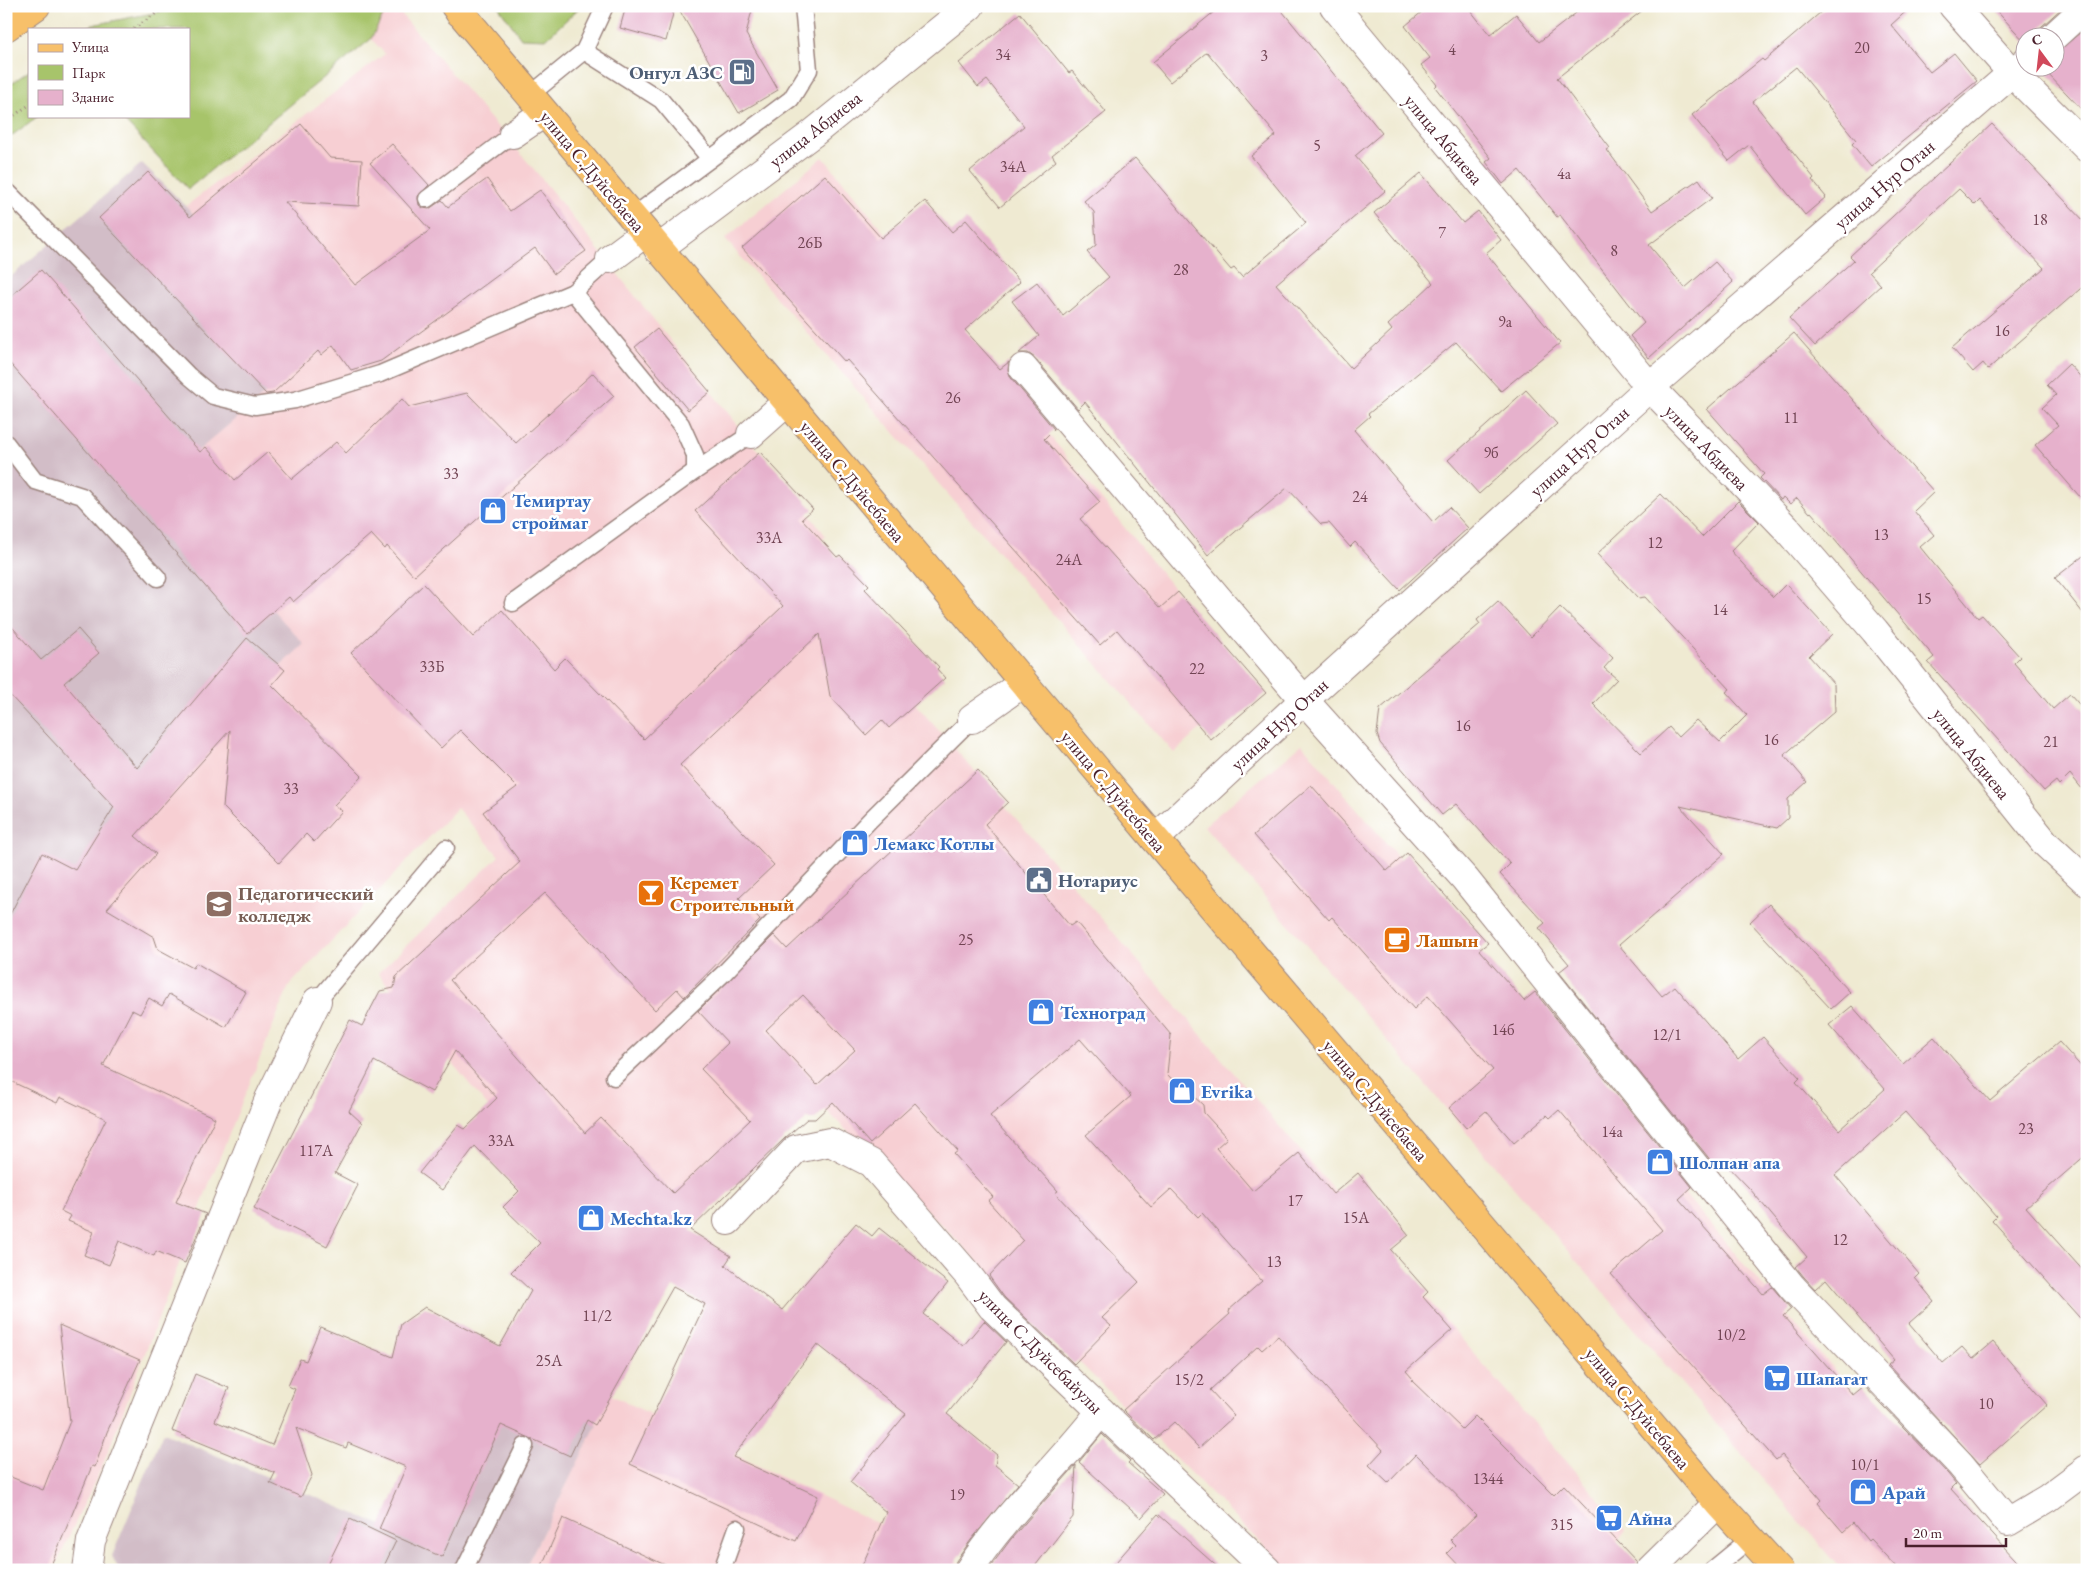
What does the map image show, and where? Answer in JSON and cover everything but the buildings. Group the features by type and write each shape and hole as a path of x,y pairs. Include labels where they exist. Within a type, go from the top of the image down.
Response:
{"main road":[{"path":"6,27 36,6"},
{"name":"улица С.Дуйсебаева","path":"458,8 1023,683 1718,1503 1779,1570"}],"street":[{"name":"улица Абдиева","path":"610,259 645,233 812,134 970,6"},
{"name":"улица Абдиева","path":"1334,6 1650,387 1786,528 1875,631 2046,844 2087,882"},
{"path":"1953,6 2016,64"},
{"path":"2063,28 2087,6"},
{"name":"улица Нур Отан","path":"1155,839 1304,700 1650,387 2016,70"},
{"path":"2028,78 2087,148"},
{"path":"513,134 537,104"},
{"path":"1023,368 1304,700 1465,879 1792,1287 1960,1464 2008,1522 2048,1498 2087,1469"},
{"path":"751,434 787,402"},
{"path":"972,719 1023,683"},
{"path":"87,1570 91,1541 269,1098 317,1001"},
{"name":"улица С.Дуйсебайулы","path":"728,1221 796,1149 830,1142 872,1163 968,1275 992,1307 1267,1570"},
{"path":"969,1570 982,1549 1073,1447 1101,1411"},
{"path":"1650,1570 1718,1503"}],"lane":[{"path":"537,104 584,50 605,6"},
{"path":"645,233 710,159 791,99 809,70 803,6"},
{"path":"584,50 661,100 710,159"},
{"path":"428,199 513,134"},
{"path":"6,195 9,193 189,376 213,396 255,406 295,400 380,374 573,292 610,259"},
{"path":"573,292 681,424 695,455 695,471"},
{"path":"513,603 695,471 751,434"},
{"path":"6,443 35,481 82,496 158,578"},
{"path":"614,1077 724,973 870,820 972,719"},
{"path":"317,1001 446,848"},
{"path":"464,1570 525,1446"},
{"path":"722,1570 737,1528"},
{"path":"1712,1570 1751,1538"}],"path":[{"path":"135,28 166,6"},
{"path":"6,121 28,106"}],"shaded area":[{"path":"344,9 401,14 538,174 826,536 795,568 994,793 1626,1531 1592,1570 1288,1570 827,1111 797,1110 652,1241 532,1160 378,973 499,856 457,808 289,986 211,1179 104,1462 53,1570 6,1570 6,1028 157,485 313,352 186,206 385,54"},
{"path":"823,157 1251,683 1174,753 725,239"},
{"path":"142,163 186,206 314,352 158,485 304,644 116,822 6,1028 6,281"},
{"path":"1302,744 1829,1364 2013,1570 1841,1570 1204,826"},
{"path":"456,1360 597,1424 524,1570 119,1570 112,1556 163,1433 384,1526"},
{"path":"611,1395 974,1570 524,1570"}],"green space":[{"path":"189,6 388,6 371,39 188,189 122,118 190,118 190,28 88,28 92,25"},
{"path":"498,6 581,6 546,39 521,38"},
{"path":"28,72 28,118 35,118 6,140 6,87"}],"place":[{"name":"Онгул АЗС","path":"742,72"},
{"name":"Темиртау строймаг","path":"493,511"},
{"name":"Лемакс Котлы","path":"855,843"},
{"name":"Нотариус","path":"1039,880"},
{"name":"Керемет Строительный","path":"651,893"},
{"name":"Педагогический колледж","path":"219,904"},
{"name":"Лашын","path":"1397,940"},
{"name":"Техноград","path":"1041,1012"},
{"name":"Evrika","path":"1182,1091"},
{"name":"Шолпан апа","path":"1660,1162"},
{"name":"Mechta.kz","path":"591,1218"},
{"name":"Шапагат","path":"1777,1378"},
{"name":"Арай","path":"1863,1492"},
{"name":"Айна","path":"1609,1518"}]}
